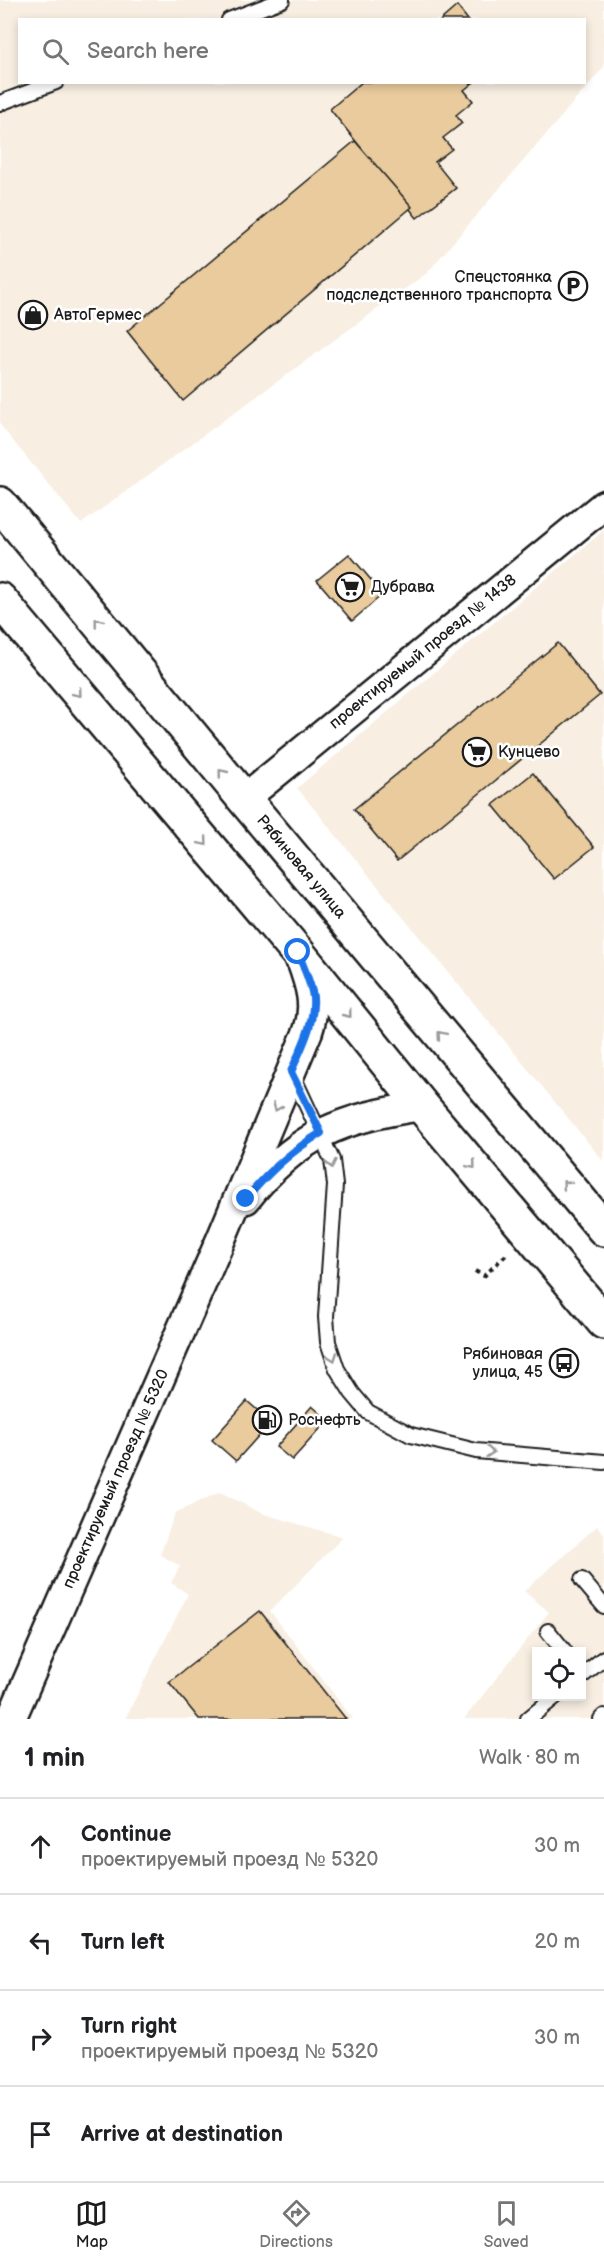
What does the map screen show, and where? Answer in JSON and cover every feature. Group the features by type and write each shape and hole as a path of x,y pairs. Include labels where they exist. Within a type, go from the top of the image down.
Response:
{"main road":[{"name":"Рябиновая улица","path":"0,504 604,1229"},
{"path":"0,600 298,952 422,1106 604,1322"}],"street":[{"name":"проектируемый проезд № 1438","path":"244,799 604,505"},
{"name":"проектируемый проезд № 5320","path":"11,1719 221,1239 308,1031 313,1012 310,985 298,952"},
{"name":"проектируемый проезд № 5320","path":"221,1239 246,1199 260,1182 285,1158 321,1133 349,1121 381,1112 422,1106"}],"lane":[{"path":"234,18 282,0"},
{"path":"0,103 51,84"},
{"path":"291,1072 332,1160 335,1185 326,1317 327,1342 338,1369 352,1393 368,1412 411,1435 476,1451 604,1462"},
{"path":"582,1580 604,1606"},
{"path":"548,1631 562,1647"},
{"path":"586,1671 604,1658"},
{"path":"528,1719 550,1701"}],"path":[{"path":"475,1271 484,1276 512,1249"}],"shaded area":[{"path":"0,0 604,0 604,67 427,273 81,524 0,425"},
{"path":"604,530 604,1162 297,788"},
{"path":"220,1492 261,1513 343,1537 270,1611 353,1719 125,1719 188,1594 171,1583 180,1566 160,1555 175,1513"},
{"path":"597,1526 604,1533 604,1719 464,1719 549,1612 524,1591"}],"building":[{"path":"457,6 466,18 443,18"},
{"path":"360,84 472,84 464,90 473,101 456,115 462,123 443,138 452,149 435,162 456,188 417,218 330,109"},
{"path":"355,141 412,207 183,401 127,331"},
{"name":"Дубрава","path":"349,554 383,594 352,621 317,580"},
{"name":"Кунцево","path":"558,643 600,695 397,861 354,809"},
{"path":"533,773 594,847 554,879 493,805"},
{"path":"247,1401 271,1422 236,1461 212,1440"},
{"path":"312,1406 328,1420 292,1460 276,1447"},
{"path":"260,1611 346,1719 199,1719 169,1682"}],"place":[{"name":"Спецстоянка подследственного транспорта","path":"573,286"},
{"name":"АвтоГермес","path":"33,315"},
{"name":"Дубрава","path":"350,587"},
{"name":"Кунцево","path":"477,752"},
{"name":"Рябиновая улица, 45","path":"564,1363"},
{"name":"Роснефть","path":"267,1420"}],"route":[{"path":"246,1199 277,1165 321,1133 291,1072 312,1021 313,1012 313,996 298,952"}]}
